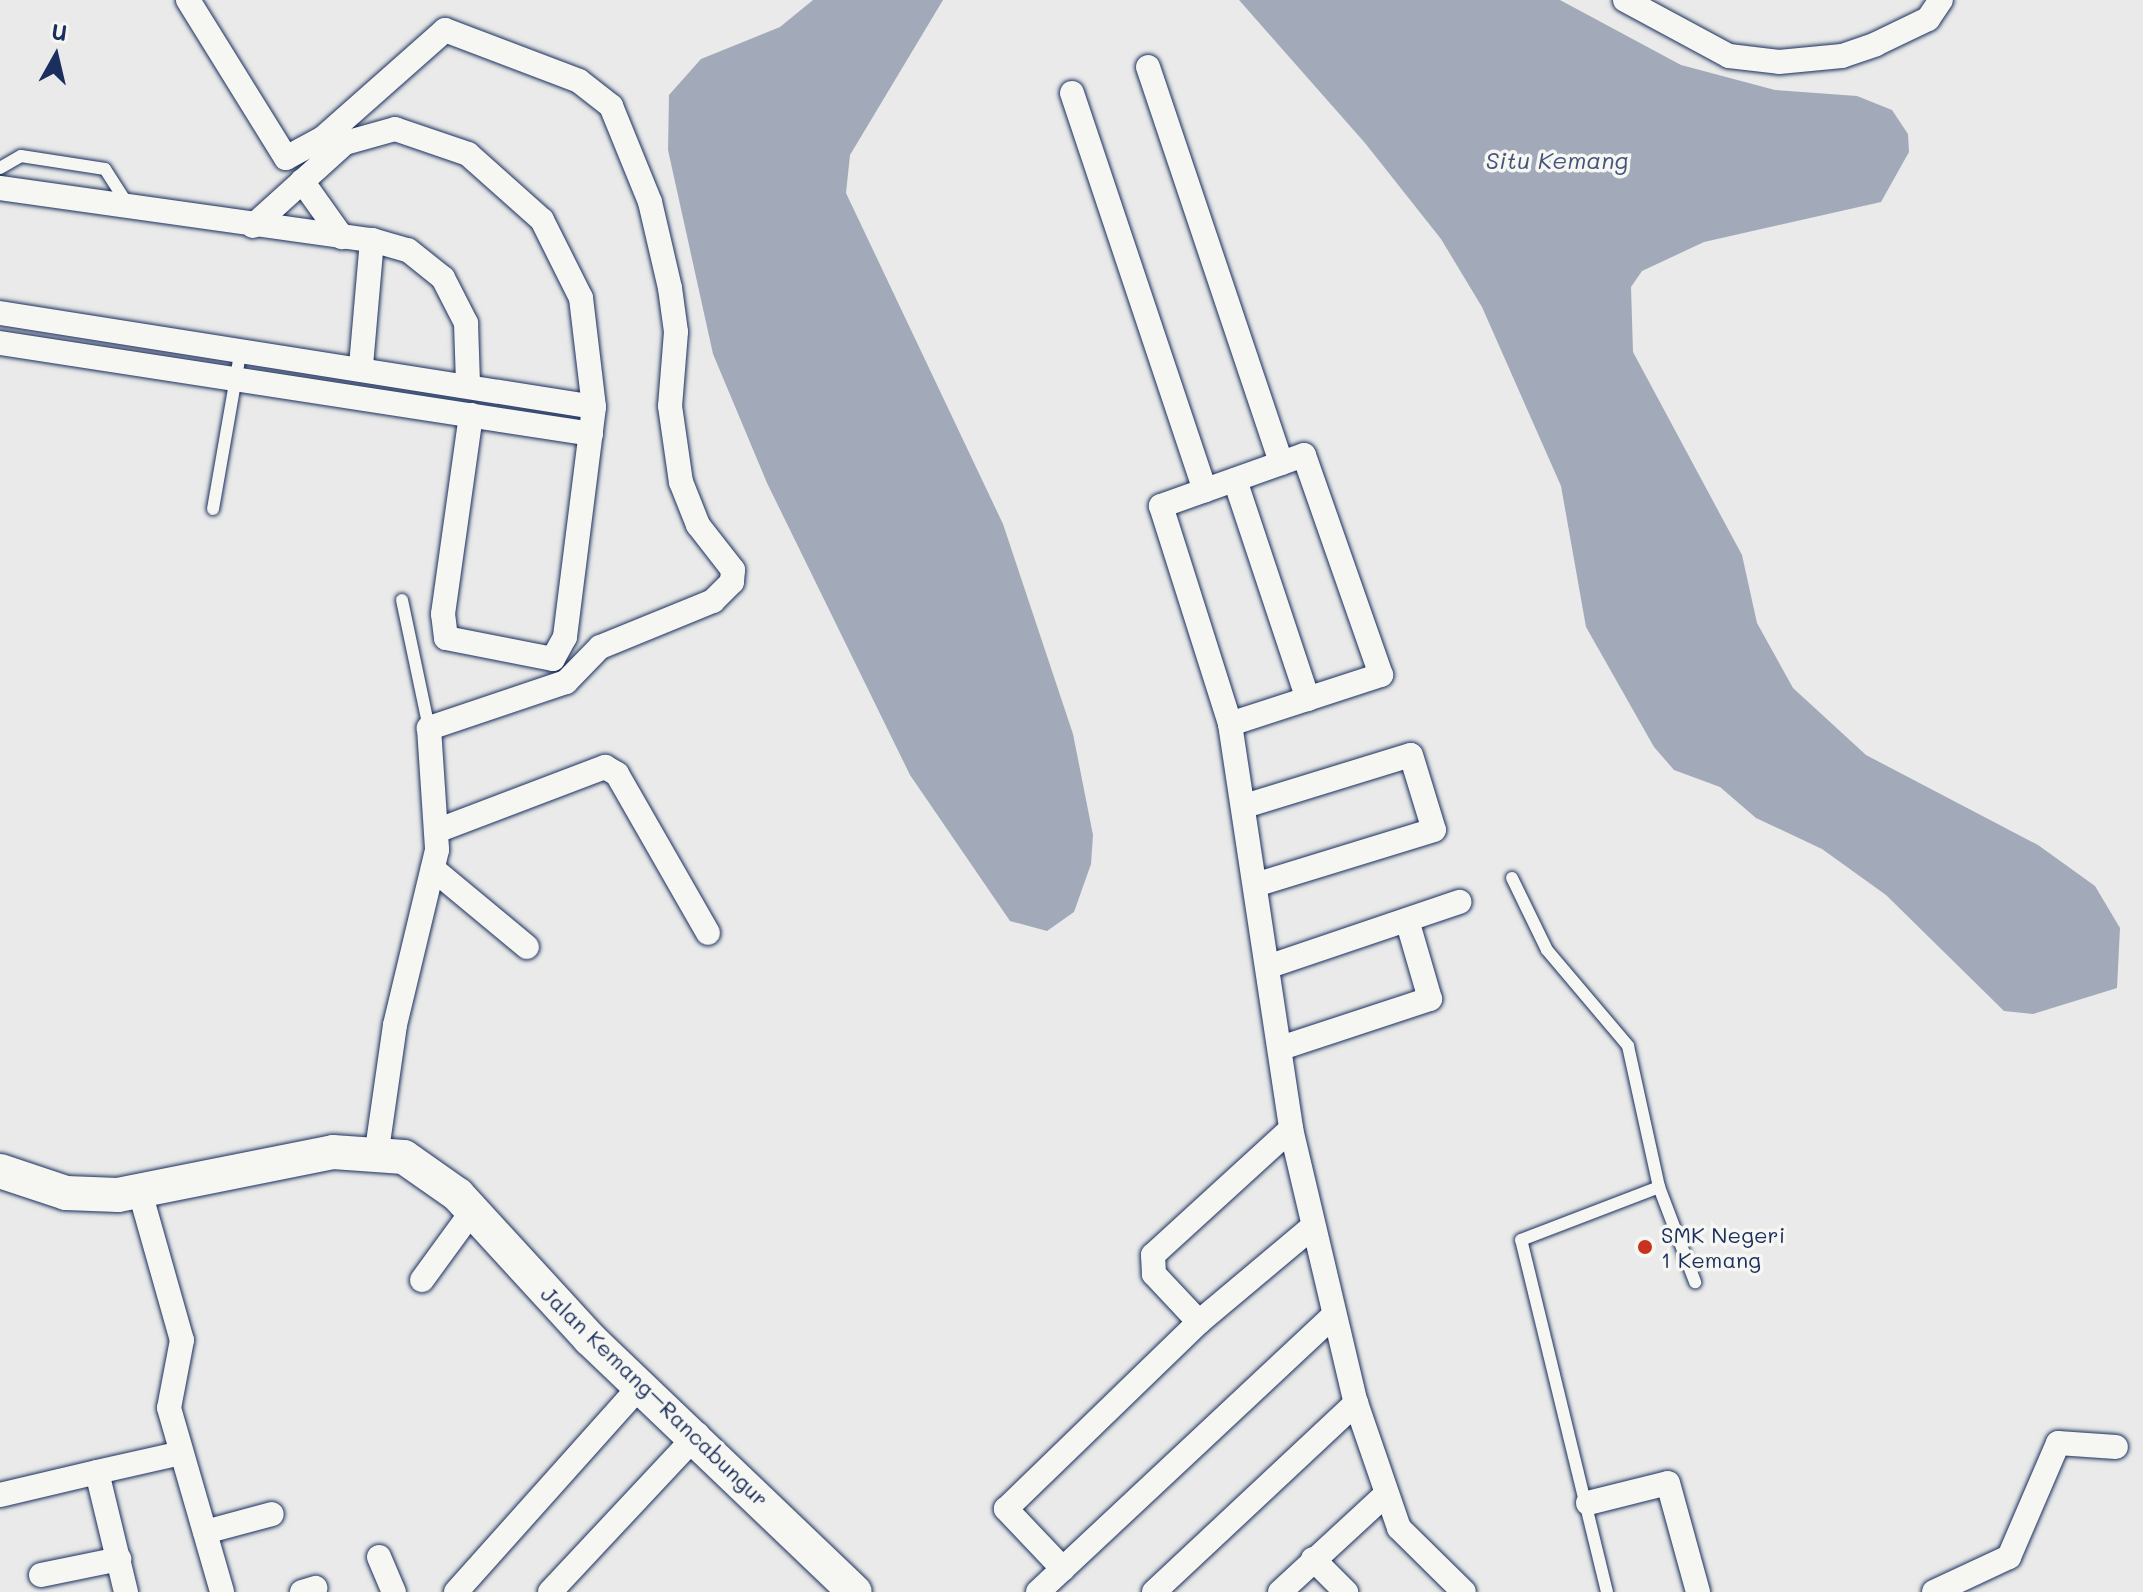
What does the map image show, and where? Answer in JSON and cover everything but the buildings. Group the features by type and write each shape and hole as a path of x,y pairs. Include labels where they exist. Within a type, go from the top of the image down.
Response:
{"street":[{"path":"188,0 283,157 323,138 431,39 459,31 598,92 623,130 650,202 675,322 670,406 681,482 698,525 733,570 732,582 689,614 600,647 566,682 429,728 439,830 433,869 395,1025 377,1150"},
{"path":"1625,0 1729,56 1779,62 1842,56 1876,44 1928,19 1941,0"},
{"path":"1148,67 1281,463"},
{"path":"1072,93 1205,490"},
{"path":"253,226 356,136 395,129 468,154 496,172 542,220 573,274 594,407 565,637 560,652 543,661 446,638 443,614 471,415"},
{"path":"302,181 342,237"},
{"path":"0,188 253,226 372,240 408,250 443,278 466,323 468,382"},
{"path":"361,366 372,240"},
{"path":"0,313 468,382 594,407"},
{"path":"0,343 591,434"},
{"path":"1230,724 1381,675 1304,455 1161,506 1230,724 1248,805 1291,1129 1311,1228 1356,1403 1385,1495 1399,1528 1464,1592"},
{"path":"1235,480 1308,699"},
{"path":"1248,805 1411,755 1434,830 1259,884"},
{"path":"439,830 605,767 617,774 708,933"},
{"path":"433,869 527,947"},
{"path":"1270,966 1459,902"},
{"path":"1281,1048 1430,999 1407,920"},
{"path":"1199,1322 1154,1274 1153,1255 1291,1129"},
{"name":"Jalan Kemang–Rancabungur","path":"4,1175 66,1193 140,1192 333,1152 377,1150 421,1167 473,1210 641,1385 698,1434 843,1588"},
{"path":"140,1192 182,1340 168,1394 181,1453 222,1592"},
{"path":"422,1280 473,1210"},
{"path":"1063,1569 1006,1509 1199,1322 1311,1228"},
{"path":"1038,1592 1333,1316"},
{"path":"456,1592 641,1385"},
{"path":"1154,1592 1356,1403"},
{"path":"550,1592 698,1434"},
{"path":"1934,1592 2009,1557 2058,1443 2116,1447"},
{"path":"0,1495 181,1453"},
{"path":"97,1472 126,1592"},
{"path":"1588,1503 1668,1483 1698,1592"},
{"path":"1280,1592 1385,1495"},
{"path":"205,1532 272,1514"},
{"path":"379,1557 394,1592"},
{"path":"41,1575 119,1559"},
{"path":"1313,1559 1346,1592"}],"lane":[{"path":"0,168 21,156 105,169 129,207"},
{"path":"213,509 241,348"},
{"path":"402,600 429,728"},
{"path":"1512,878 1547,950 1628,1046 1659,1187 1695,1282"},
{"path":"1607,1592 1588,1503 1521,1240 1659,1187"}],"water":[{"path":"813,0 943,0 850,155 846,193 1003,524 1073,734 1093,835 1091,864 1074,912 1047,931 1010,921 910,775 767,483 713,354 668,150 669,95 701,59 780,27"},
{"name":"Situ Kemang","path":"1239,0 1560,0 1681,65 1775,90 1857,96 1892,110 1908,134 1909,152 1881,202 1704,242 1642,271 1631,287 1633,352 1742,555 1757,623 1793,688 1866,755 2038,845 2095,886 2120,928 2117,988 2033,1014 2004,1011 1886,895 1822,849 1756,818 1720,787 1674,770 1654,747 1586,627 1561,486 1482,307 1441,239 1365,143"}],"place":[{"name":"SMK Negeri 1 Kemang","path":"1645,1247"}]}
